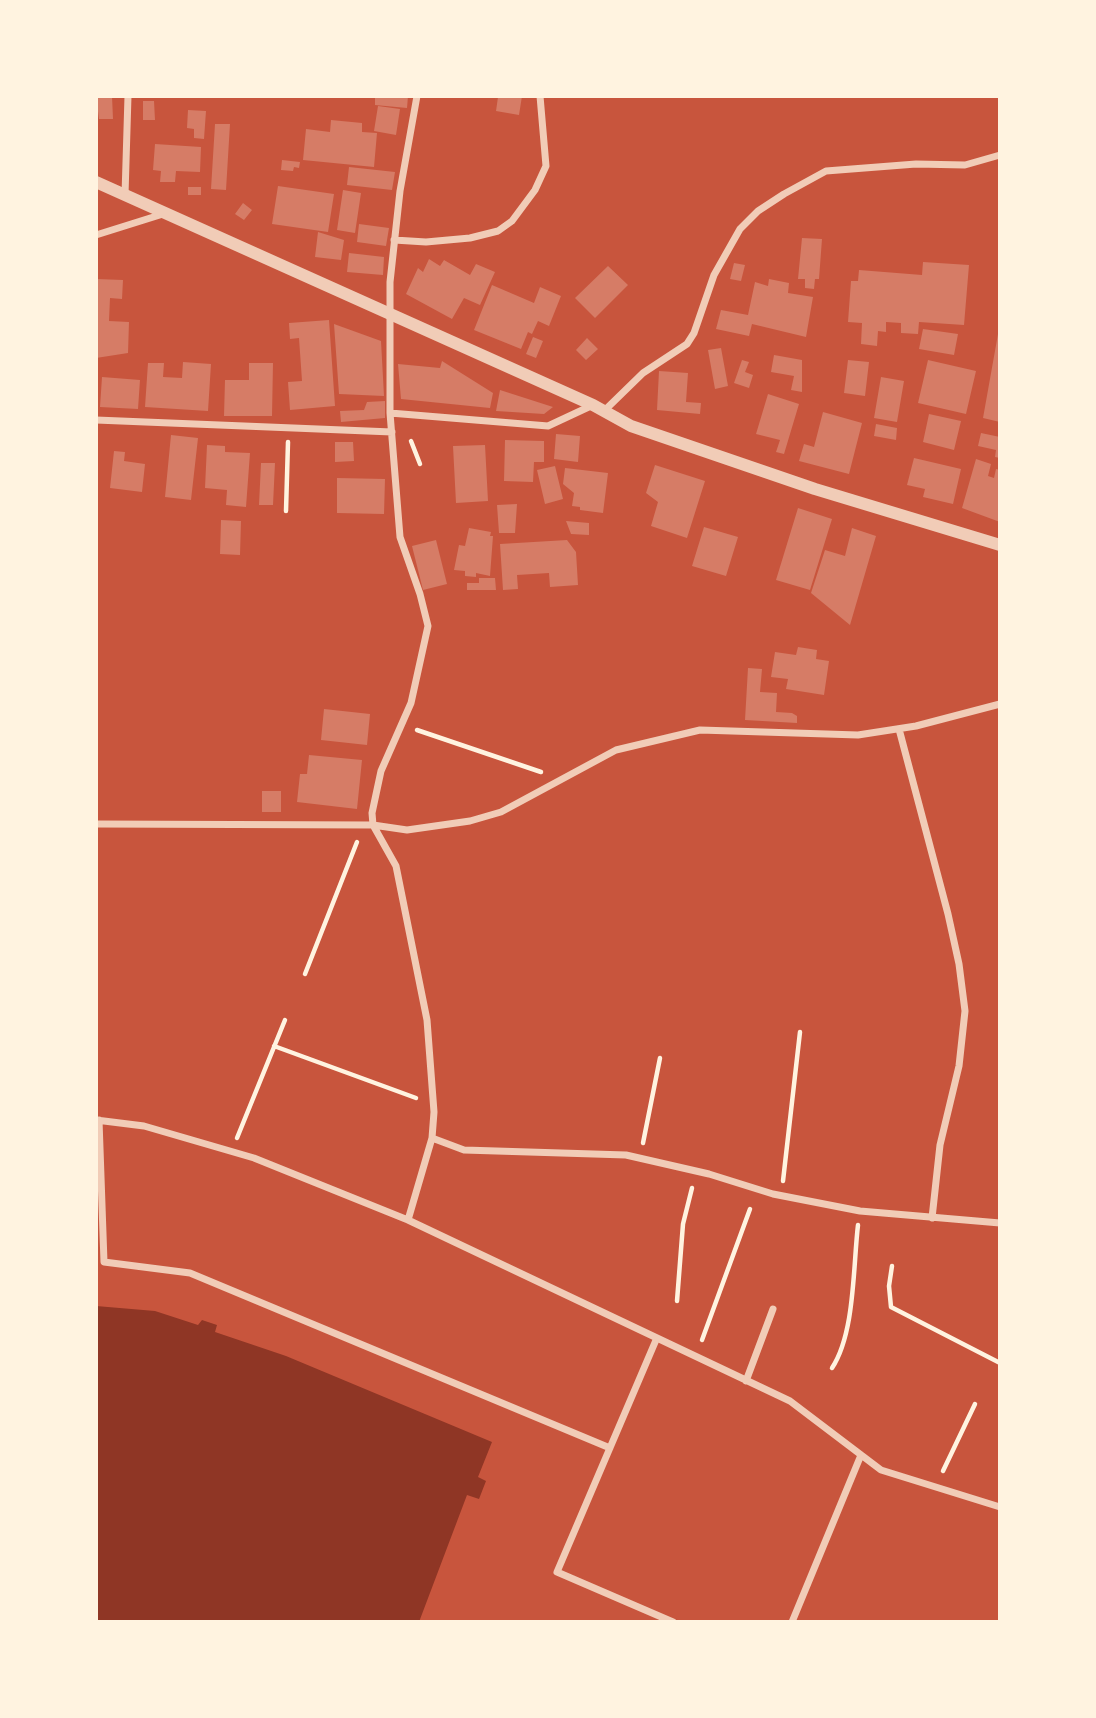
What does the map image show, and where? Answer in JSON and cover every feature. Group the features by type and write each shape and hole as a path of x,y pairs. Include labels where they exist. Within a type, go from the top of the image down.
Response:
{"street":[{"path":"125,195 128,96"},
{"path":"408,1220 432,1138 433,1104 428,1020 396,866 373,825 372,813 380,771 411,703 428,626 400,537 390,413 388,313 394,240 417,96"},
{"path":"394,240 454,240 506,227 544,174 540,96"},
{"path":"390,413 548,426 598,408 642,373 687,344 694,333 714,275 740,229 758,211 784,194 826,171 916,164 965,165 1000,155"},
{"path":"96,182 598,408 631,426 789,480 1000,545"},
{"path":"96,235 167,213"},
{"path":"96,420 392,432"},
{"path":"96,824 373,825 407,830 470,821 501,812 616,750 700,730 858,735 899,729 1000,704"},
{"path":"899,729 948,914 959,964 965,1011 959,1066 940,1145 932,1218"},
{"path":"610,1448 190,1273 104,1262 97,1120 144,1126 231,1151 408,1220 656,1340 790,1401 881,1470 1000,1507"},
{"path":"432,1138 464,1150 640,1158 781,1195 860,1211 1000,1223"},
{"path":"746,1381 773,1309"},
{"path":"656,1340 557,1572 673,1622"},
{"path":"793,1622 861,1455"}],"path":[{"path":"286,511 289,428"},
{"path":"402,724 562,779"},
{"path":"305,974 364,825"},
{"path":"231,1151 285,1020"},
{"path":"781,1195 800,1032"},
{"path":"274,1046 433,1104"},
{"path":"640,1158 660,1058"},
{"path":"677,1301 683,1224 697,1171"},
{"path":"695,1358 750,1209"},
{"path":"832,1367 840,1355 847,1322 860,1211"},
{"path":"892,1266 889,1286 891,1307 1000,1363"},
{"path":"935,1488 975,1405"}],"shaded area":[{"path":"96,1306 155,1311 198,1325 202,1320 217,1325 215,1332 286,1356 492,1442 478,1477 486,1481 479,1499 467,1495 419,1622 96,1622"}],"building":[{"path":"96,96 112,96 113,119 99,119"},
{"path":"375,96 408,96 407,108 375,105"},
{"path":"522,96 519,115 496,111 498,97"},
{"path":"143,101 154,101 155,120 143,120"},
{"path":"378,106 400,109 396,135 374,131"},
{"path":"188,110 206,111 204,139 194,138 194,129 187,128"},
{"path":"331,120 362,123 362,132 377,133 374,167 303,160 306,129 330,132"},
{"path":"215,124 230,124 226,190 211,189"},
{"path":"155,144 201,147 200,172 176,171 175,182 160,182 161,171 153,170"},
{"path":"282,160 300,162 299,168 294,167 293,171 281,170"},
{"path":"349,167 395,172 392,190 347,185"},
{"path":"278,186 334,194 328,232 272,224"},
{"path":"188,187 201,187 201,195 188,195"},
{"path":"343,190 361,193 355,233 337,230"},
{"path":"243,203 252,210 244,220 235,214"},
{"path":"359,224 389,228 386,246 357,242"},
{"path":"318,232 344,240 341,260 315,257"},
{"path":"802,238 822,239 819,279 815,279 814,289 805,288 805,279 798,279"},
{"path":"349,253 384,257 383,275 347,272"},
{"path":"429,259 440,266 444,260 470,275 476,264 495,272 480,305 464,298 452,319 406,294 418,268 423,272"},
{"path":"923,262 969,265 964,325 919,322 918,334 901,333 901,323 886,322 886,332 878,331 877,346 861,344 862,323 848,322 851,281 858,281 859,270 922,275"},
{"path":"734,263 745,265 741,281 730,279"},
{"path":"608,266 628,285 595,318 575,298"},
{"path":"96,279 123,280 122,299 110,298 109,321 129,322 128,353 96,358"},
{"path":"769,279 789,283 788,293 813,297 806,337 752,324 749,336 716,329 721,310 748,315 755,282 768,286"},
{"path":"492,285 534,303 540,287 561,296 549,326 538,321 532,334 528,332 521,349 474,330"},
{"path":"329,320 335,406 290,410 288,382 302,381 299,338 290,339 289,323"},
{"path":"334,324 381,341 384,396 339,394"},
{"path":"923,329 958,334 954,355 919,349"},
{"path":"1000,334 1000,422 983,418"},
{"path":"533,337 543,341 536,358 526,354"},
{"path":"587,338 598,349 586,360 576,350"},
{"path":"721,348 728,386 715,389 708,350"},
{"path":"774,355 802,360 802,392 791,390 794,376 771,372"},
{"path":"742,360 749,362 745,372 753,375 749,388 734,383"},
{"path":"848,360 869,362 865,396 844,393"},
{"path":"928,360 976,371 966,414 918,403"},
{"path":"442,361 493,393 490,408 401,399 398,364 440,368"},
{"path":"183,362 211,364 208,411 145,407 148,363 164,363 163,377 182,378"},
{"path":"249,363 273,363 272,416 224,416 225,380 249,380"},
{"path":"659,371 688,373 686,402 701,403 700,414 657,410"},
{"path":"102,377 140,380 138,409 100,407"},
{"path":"881,377 904,381 897,422 874,418"},
{"path":"500,390 553,407 544,414 496,411"},
{"path":"768,394 799,404 784,454 776,452 780,440 756,434"},
{"path":"385,401 385,418 341,422 340,411 364,410 367,402"},
{"path":"823,412 862,423 849,474 799,461 804,444 814,447"},
{"path":"929,414 961,421 954,450 923,442"},
{"path":"876,424 897,428 896,440 874,436"},
{"path":"981,433 1000,437 1000,458 995,457 996,450 978,446"},
{"path":"556,434 580,436 578,462 554,459"},
{"path":"171,435 198,438 191,500 165,497"},
{"path":"505,440 544,441 544,462 534,462 533,482 504,481"},
{"path":"335,442 353,442 354,461 335,462"},
{"path":"207,445 225,446 225,452 250,453 246,507 226,505 227,490 205,488"},
{"path":"485,445 488,501 456,503 453,446"},
{"path":"114,451 125,452 124,461 145,464 142,492 110,488"},
{"path":"914,458 961,469 953,504 923,497 925,489 907,485"},
{"path":"976,459 991,464 988,476 994,478 996,469 1000,470 1000,522 962,508"},
{"path":"261,463 275,463 273,505 259,505"},
{"path":"655,465 705,481 687,538 651,526 658,502 646,493"},
{"path":"555,466 563,499 545,504 537,470"},
{"path":"565,468 608,473 603,513 580,510 580,507 572,506 574,493 563,484"},
{"path":"337,478 385,479 384,514 337,513"},
{"path":"517,504 515,533 499,533 497,505"},
{"path":"798,508 832,519 810,590 776,580"},
{"path":"221,520 241,521 240,555 220,554"},
{"path":"566,521 589,523 589,535 571,534"},
{"path":"704,527 738,537 726,576 692,566"},
{"path":"469,528 491,532 490,536 493,536 490,576 476,573 476,577 465,576 465,571 454,570 459,545 465,546"},
{"path":"852,528 876,536 850,625 811,593 825,550 845,556"},
{"path":"436,540 447,584 423,590 412,546"},
{"path":"567,540 576,552 578,585 550,587 549,573 517,575 518,589 503,590 500,544"},
{"path":"479,578 495,578 496,590 467,590 467,583 479,583"},
{"path":"798,647 817,650 816,659 829,661 824,695 786,689 788,679 771,677 775,652 796,655"},
{"path":"748,668 762,669 760,692 777,693 776,712 792,713 797,716 797,723 745,720"},
{"path":"324,709 370,714 367,745 321,740"},
{"path":"309,755 362,760 357,809 297,802 300,774 307,774"},
{"path":"262,791 281,791 281,812 262,812"}]}
